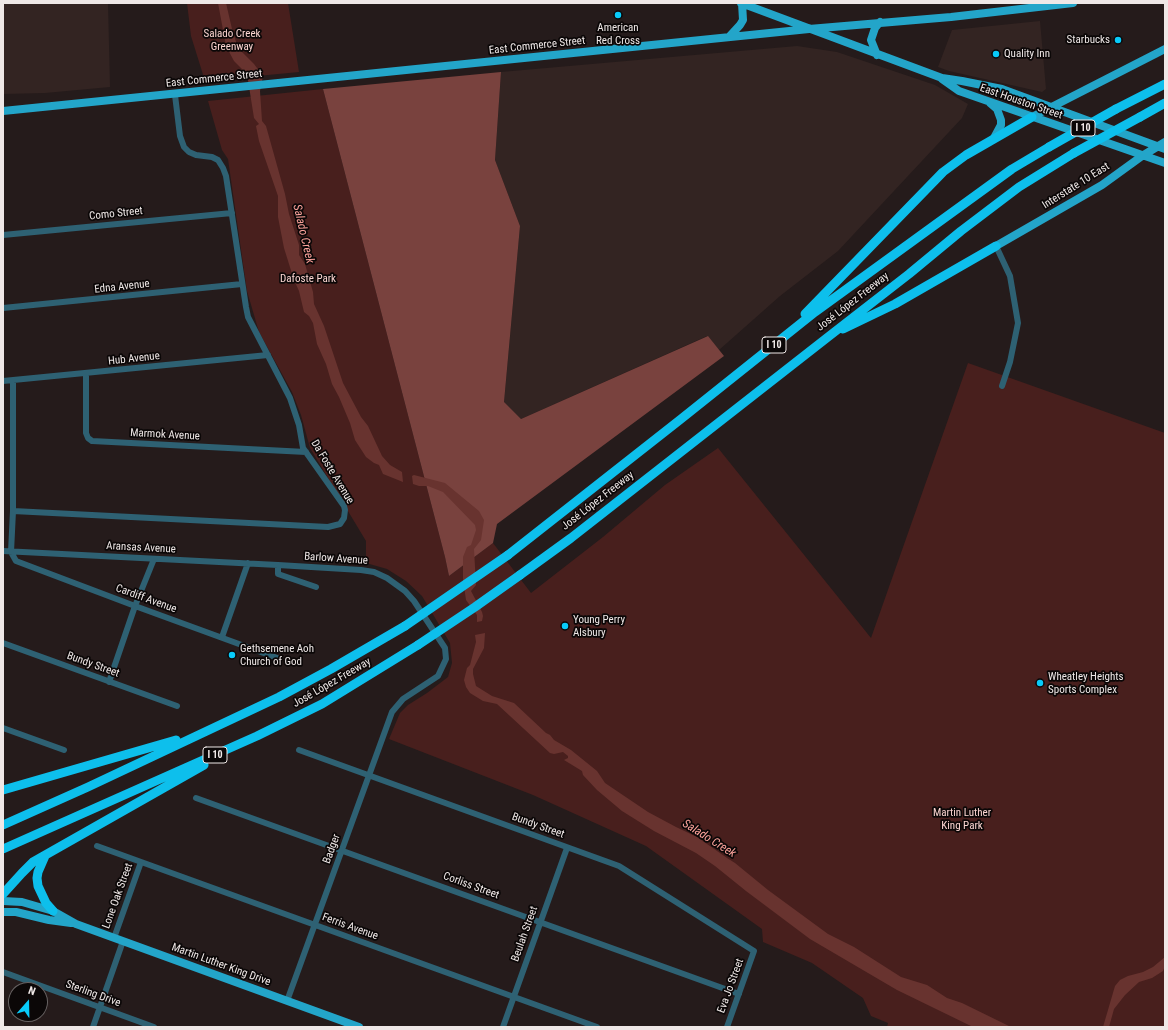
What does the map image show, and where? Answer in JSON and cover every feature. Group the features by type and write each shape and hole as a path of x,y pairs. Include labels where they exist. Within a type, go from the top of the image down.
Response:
{"highway":[{"name":"José López Freeway","path":"3,825 279,697 405,626 508,554 663,434 840,293 1012,169 1116,109 1165,84"},
{"name":"José López Freeway","path":"3,849 257,736 322,704 418,645 476,607 565,542 1019,187 1074,153 1165,103"},
{"path":"780,341 943,172 966,155 1032,117"},
{"path":"828,337 895,304 996,246"},
{"path":"3,790 145,748 199,734"},
{"path":"3,894 33,862 257,736"},
{"path":"45,856 38,872 38,886 46,903 53,910"}],"main road":[{"path":"729,37 743,20 742,3"},
{"name":"East Houston Street","path":"742,3 877,55 942,78 1002,90 1163,146"},
{"name":"East Commerce Street","path":"3,111 809,29 951,17 1073,3"},
{"path":"877,55 871,40 875,28 880,22"},
{"path":"1032,117 1165,49"},
{"name":"East Houston Street","path":"942,78 959,91 1165,163"},
{"path":"990,102 997,109 1001,120 1001,125 994,138"},
{"name":"Interstate 10 East","path":"996,246 1102,185 1142,156 1163,146"},
{"name":"Martin Luther King Drive","path":"3,902 22,902 53,910 76,924 359,1027"},
{"name":"Martin Luther King Drive","path":"3,912 16,912 49,920 76,924"}],"street":[{"name":"Da Foste Avenue","path":"13,511 328,527 337,526 344,518 344,506 303,448 294,408 248,317 226,176 218,160 212,157 196,155 189,152 184,147 180,136 175,94"},
{"name":"Como Street","path":"3,235 232,212"},
{"path":"996,246 1010,276 1018,323 1010,362 1002,386"},
{"name":"Edna Avenue","path":"3,308 242,284"},
{"name":"Hub Avenue","path":"3,381 268,355"},
{"name":"Marmok Avenue","path":"86,374 86,434 92,441 306,452"},
{"path":"11,552 13,511 13,381"},
{"name":"Aransas Avenue","path":"3,551 278,565"},
{"name":"Cardiff Avenue","path":"11,552 16,561 280,658"},
{"path":"109,682 135,606 154,559"},
{"path":"222,637 248,563"},
{"path":"278,565 278,574 316,587"},
{"name":"Barlow Avenue","path":"278,565 353,569 374,572 393,581 411,596 443,644 446,659 438,676 397,704"},
{"name":"Bundy Street","path":"3,643 177,706"},
{"name":"Badger","path":"287,1001 389,718 397,704"},
{"path":"3,728 64,750"},
{"name":"Bundy Street","path":"299,750 626,869 754,951"},
{"name":"Corliss Street","path":"196,798 739,994"},
{"name":"Ferris Avenue","path":"97,846 597,1027"},
{"name":"Beulah Street","path":"503,1027 567,848"},
{"name":"Lone Oak Street","path":"114,938 141,862"},
{"name":"Lone Oak Street","path":"93,1027 123,941"},
{"name":"Eva Jo Street","path":"727,1027 754,951"},
{"name":"Sterling Drive","path":"3,972 154,1027"}],"shaded area":[{"path":"3,3 108,3 110,87 45,93 3,94"},
{"path":"218,3 226,3 238,48 254,64 263,76 260,91 262,121 266,126 289,214 299,245 299,255 305,264 313,292 314,304 324,326 343,383 361,417 368,426 382,456 390,465 402,472 403,482 383,474 379,465 366,457 355,440 350,423 332,384 326,364 317,344 313,323 309,316 304,312 299,291 284,248 278,217 278,196 259,141 256,126 259,124 254,118 247,74 234,61 226,46"},
{"path":"1040,21 1046,89 1042,92 949,71 938,67 952,30"},
{"path":"797,46 837,52 935,85 968,104 962,118 838,251 780,296 719,350 707,336 521,419 504,403 520,226 495,160 501,72"},
{"path":"501,72 495,160 520,226 504,402 521,419 708,336 724,356 497,524 493,543 449,576 323,89"},
{"path":"414,475 445,483 479,511 484,520 481,540 474,549 476,585 471,591 482,612 482,621 477,622 477,615 466,600 463,579 463,557 467,547 471,545 476,530 475,525 443,492 428,486 413,484 412,476"},
{"path":"485,633 484,648 473,669 476,686 492,696 514,703 554,740 571,750 597,771 605,783 648,812 697,837 735,863 768,890 828,934 854,947 901,977 927,985 947,998 962,1003 1011,1027 973,1027 897,990 810,939 696,853 654,831 622,811 597,790 583,775 582,771 564,760 568,758 568,756 563,752 554,754 550,753 497,704 483,701 470,693 464,680 467,668 470,665 476,642 475,635"},
{"path":"1165,957 1165,966 1163,971 1152,978 1139,982 1125,995 1114,1009 1109,1027 1103,1027 1115,986 1120,980 1153,967"}],"green space":[{"name":"Salado Creek Greenway","path":"187,3 288,3 299,72 205,81 191,36"},
{"name":"Martin Luther King Park","path":"323,89 449,576 493,543 531,593 603,537 665,485 718,448 871,638 968,363 1165,433 1165,1027 887,1027 888,1023 871,1016 863,998 812,963 763,942 762,929 646,846 533,795 389,739 400,713 408,705 448,677 452,663 450,643 422,596 406,581 387,569 366,563 366,541 310,448 301,415 292,392 259,332 247,291 228,159 222,150 208,101"}],"place":[{"name":"American Red Cross","path":"618,15"},
{"name":"Starbucks","path":"1118,40"},
{"name":"Quality Inn","path":"996,54"},
{"name":"Young Perry Alsbury","path":"565,626"},
{"name":"Gethsemene Aoh Church of God","path":"232,655"},
{"name":"Wheatley Heights Sports Complex","path":"1040,683"}],"water label":[{"name":"Salado Creek","path":"303,234"},
{"name":"Salado Creek","path":"709,839"}],"park label":[{"name":"Dafoste Park","path":"308,279"}]}
